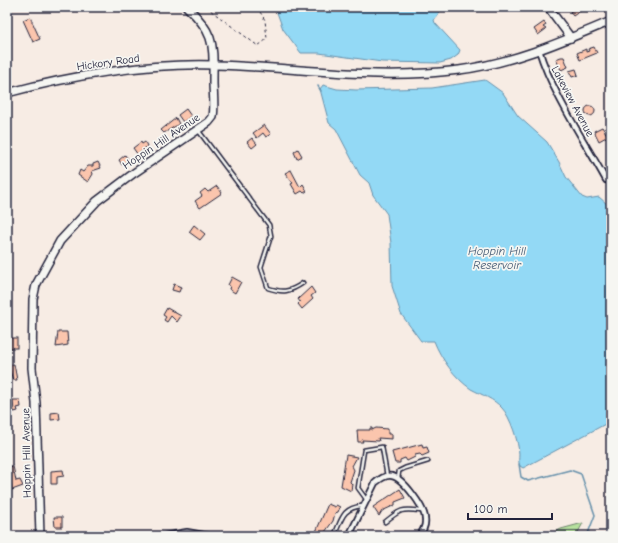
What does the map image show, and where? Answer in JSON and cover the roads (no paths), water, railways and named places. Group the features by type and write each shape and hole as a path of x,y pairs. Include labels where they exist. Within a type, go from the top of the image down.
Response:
{"street":[{"path":"187,7 197,16 206,28 213,47 213,65 371,74 438,72 513,60 572,38 611,21"},
{"path":"548,7 572,38"},
{"name":"Lakeview Avenue","path":"539,50 542,61 562,100 606,180"},
{"name":"Hickory Road","path":"7,93 114,71 213,65"},
{"name":"Hoppin Hill Avenue","path":"40,536 36,403 32,368 33,299 36,285 60,241 82,216 114,186 209,122 213,117 213,65"},
{"path":"349,536 362,506 375,483 381,478 387,477 398,479 424,511 424,527 419,536"},
{"path":"164,536 188,532 209,536"}],"lane":[{"path":"197,129 269,225 271,236 261,267 268,288 283,292 293,290 303,283"},
{"path":"366,499 358,488 364,450 382,447 387,477"},
{"path":"398,479 399,471 404,468 428,461"},
{"path":"334,536 346,511 351,507 362,506"},
{"path":"385,522 398,511 408,509 424,511"}],"water":[{"path":"275,7 392,7 396,10 401,7 437,7 439,13 434,20 435,23 460,50 458,55 451,60 440,63 382,62 319,53 301,53 283,29"},
{"name":"Hoppin Hill Reservoir","path":"485,80 503,93 518,116 547,142 566,177 582,197 587,199 599,197 607,204 611,212 611,421 523,468 519,463 519,449 514,430 502,408 492,400 465,385 454,374 434,341 421,341 401,314 392,286 391,243 387,214 373,195 369,183 360,175 336,129 329,123 320,89 323,85 337,89 356,90 432,88"}],"waterway":[{"path":"318,86 321,91"},
{"path":"519,464 521,477 528,481 570,470 581,474 595,515 587,536"}]}
